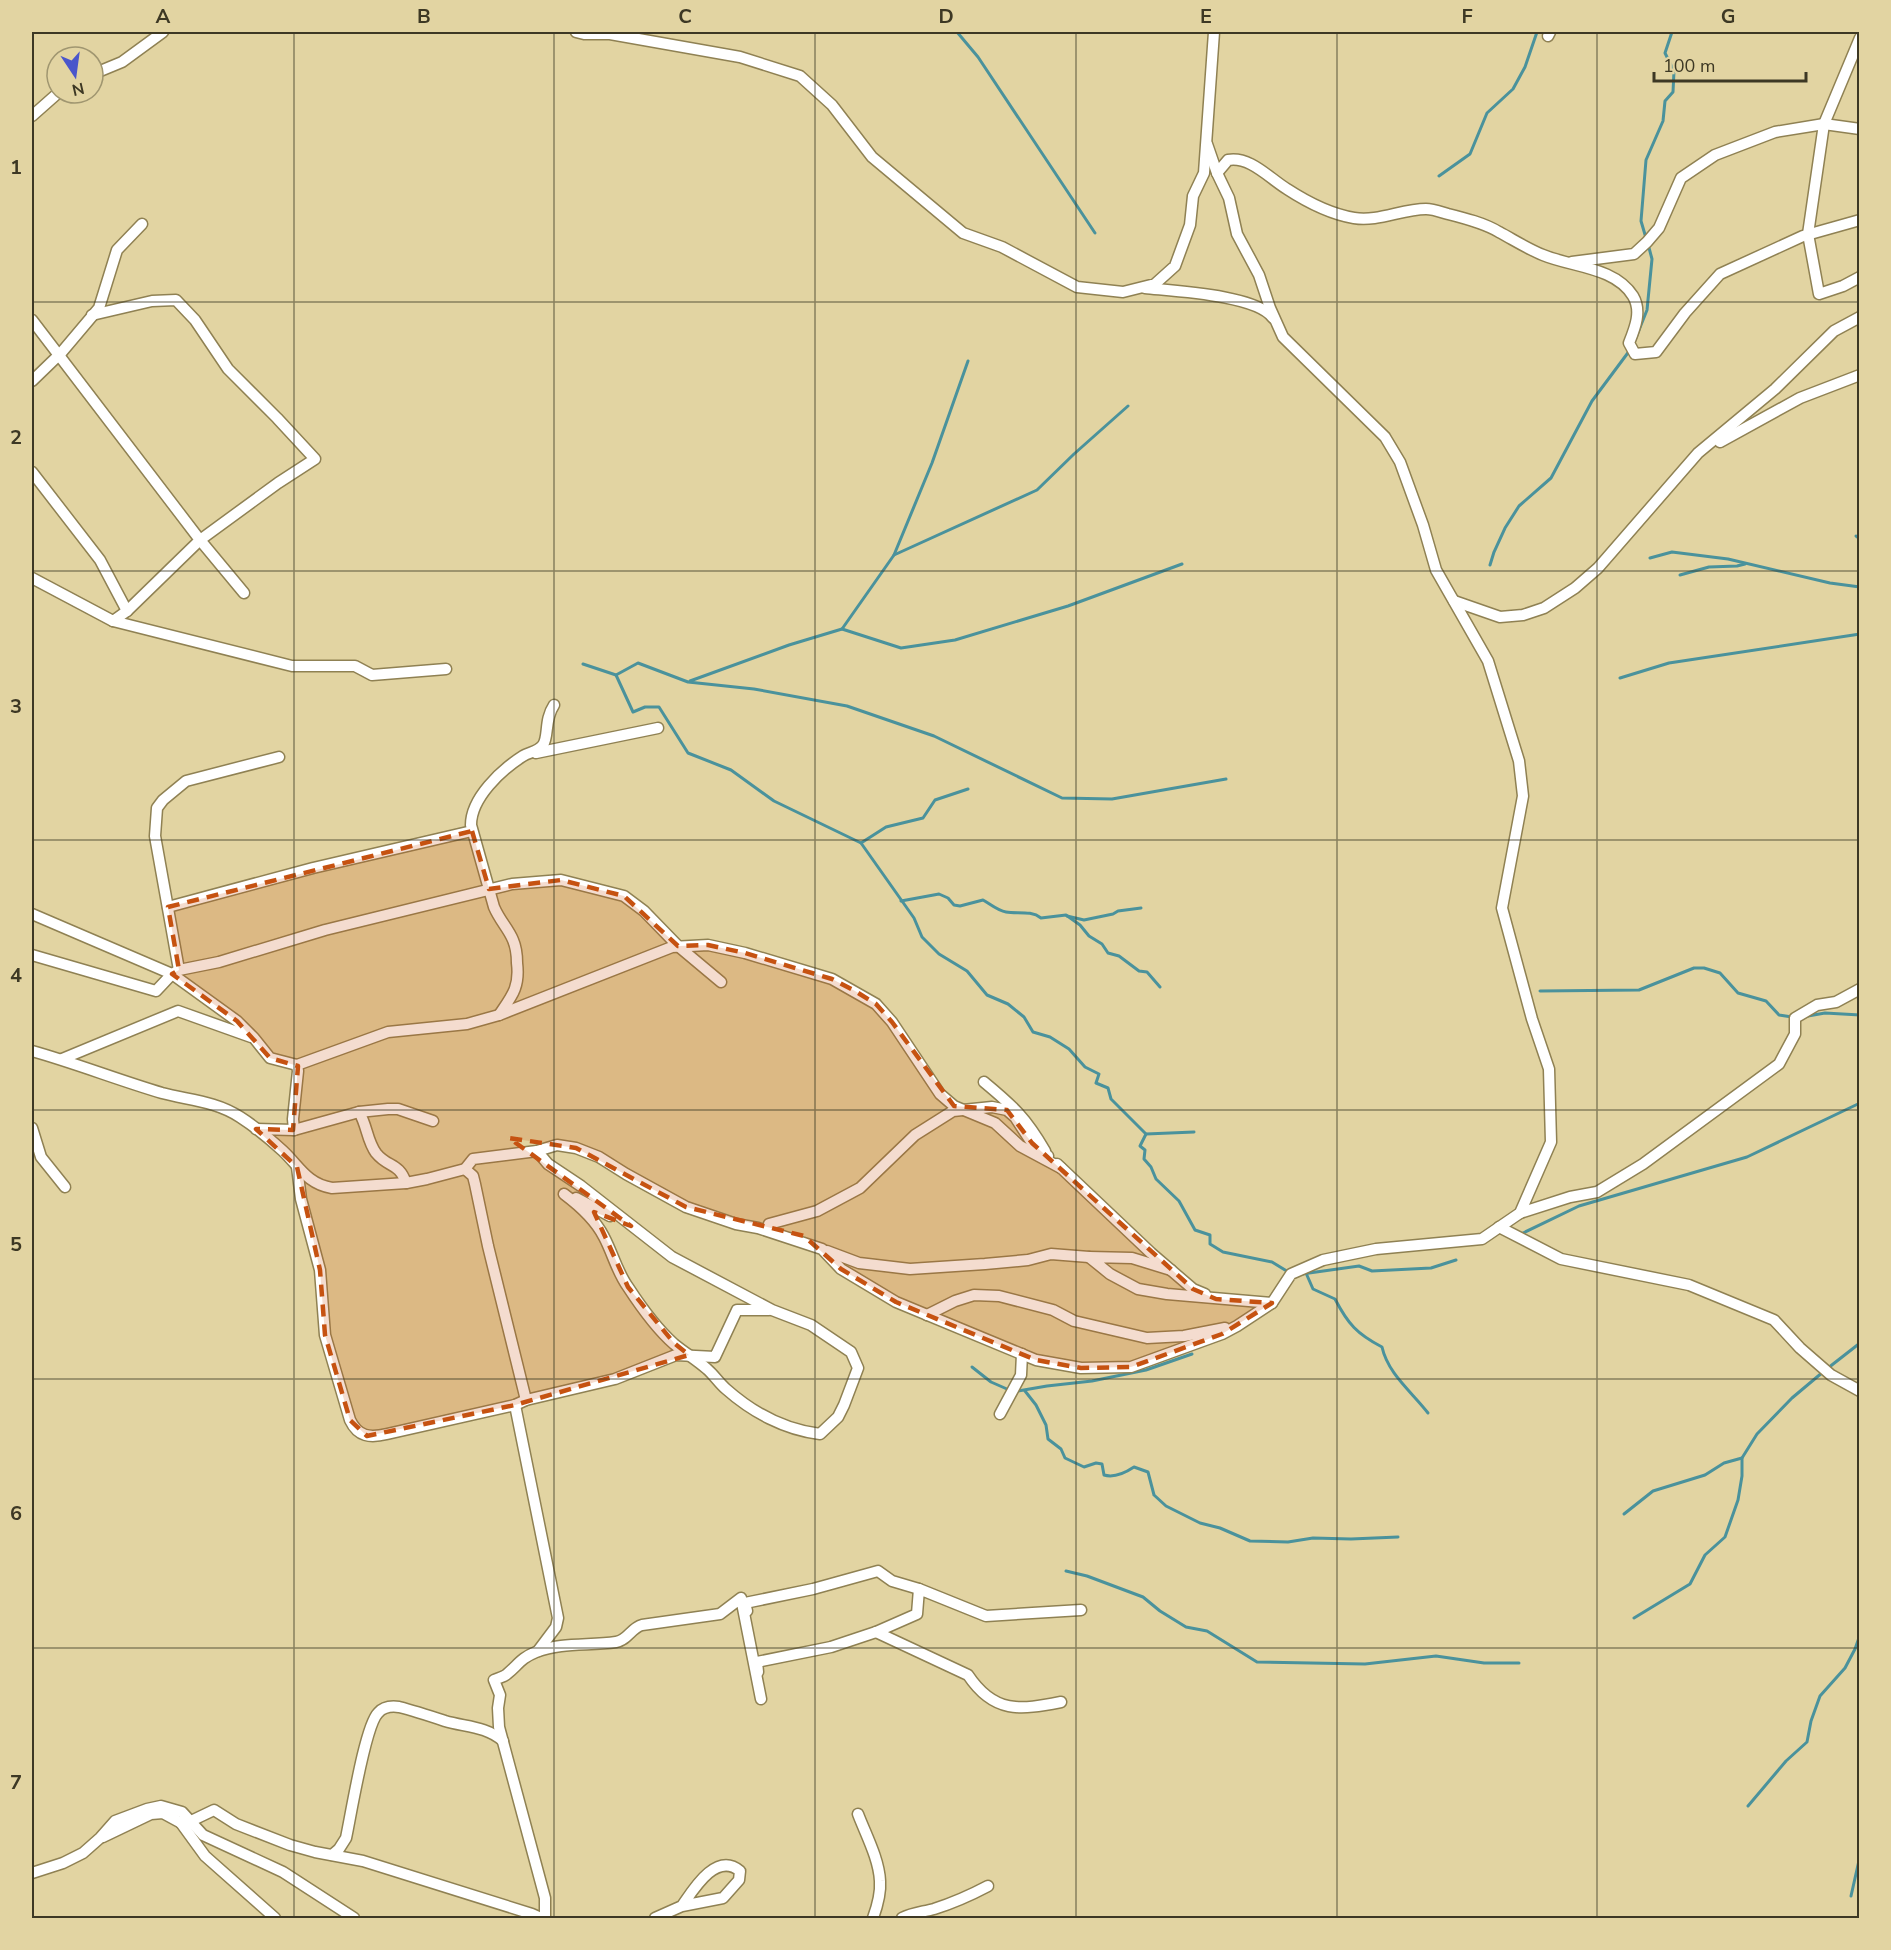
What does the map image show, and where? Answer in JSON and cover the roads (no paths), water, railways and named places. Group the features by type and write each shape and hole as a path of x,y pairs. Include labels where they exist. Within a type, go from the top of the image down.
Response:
{"street":[{"path":"105,69 122,62 163,32"},
{"path":"576,32 610,34 740,57 800,76 832,105 872,157 963,233 1002,247 1077,287 1124,292 1155,284 1175,266 1190,225 1193,196 1204,173 1208,144 1214,32"},
{"path":"1860,38 1824,124 1808,234 1819,294 1843,286 1860,277"},
{"path":"32,116 45,104"},
{"path":"1569,262 1634,254 1659,228 1681,178 1715,155 1775,132 1824,124 1860,129"},
{"path":"1208,144 1217,173 1229,198 1237,234 1259,275 1283,337"},
{"path":"1217,173 1228,160 1238,158 1255,166 1287,189 1321,208 1355,219 1385,217 1426,209 1459,217 1498,231 1546,257 1569,262 1609,276 1624,285 1634,297 1637,322 1629,344 1635,354 1656,352 1685,313 1720,274 1808,234 1860,220"},
{"path":"32,381 59,355 99,308 117,250 142,224"},
{"path":"1139,288 1203,294 1255,305 1272,315 1283,337 1385,436 1400,462 1423,525 1436,570 1488,661 1519,761 1522,796 1502,908 1532,1019 1549,1069 1551,1142 1520,1213"},
{"path":"92,315 152,301 176,300 195,320 228,369 278,418 315,459 200,540 127,611 113,621"},
{"path":"1454,601 1500,617 1523,615 1544,608 1575,588 1598,568 1698,453 1775,389 1834,331 1860,317"},
{"path":"32,320 200,540 244,593"},
{"path":"1698,453 1800,398 1860,375"},
{"path":"32,472 100,560 127,611"},
{"path":"32,578 113,621 292,666 355,666 372,675 446,669"},
{"path":"499,1015 515,990 519,977 516,950 513,938 499,920 472,831 471,816 486,789 527,754 541,748 545,741 546,723 554,705"},
{"path":"527,754 658,728"},
{"path":"176,972 168,907 155,836 157,808 186,781 279,757"},
{"path":"168,907 313,868 472,831"},
{"path":"32,955 156,991 176,972 219,962 325,930 512,884 561,880 624,896 644,911 678,946 721,982"},
{"path":"32,914 176,972 237,1021 273,1060 297,1065 388,1032 467,1024 499,1015 672,947 708,945 745,953 832,979 876,1004 892,1022 940,1094 961,1110 995,1123 1020,1146 1061,1168"},
{"path":"686,1207 769,1224 804,1236 822,1249 841,1269 896,1302 1036,1360 1081,1368 1131,1367 1237,1326 1272,1303 1291,1274 1323,1260 1376,1249 1482,1239 1520,1213 1570,1197 1597,1192 1643,1164 1779,1064 1795,1034 1795,1018 1816,1005 1836,1002 1860,989"},
{"path":"62,1059 178,1011 254,1038"},
{"path":"32,1051 162,1093 220,1107 239,1116 282,1150 312,1182 332,1188 406,1183 465,1169 473,1159 537,1151 556,1145 576,1148 599,1157 686,1207 736,1224 758,1228 859,1263 910,1269 1028,1260 1051,1254 1132,1258 1172,1270"},
{"path":"294,1130 297,1065"},
{"path":"984,1082 1015,1108 1032,1128 1048,1156"},
{"path":"769,1224 808,1214 860,1188 915,1135 953,1111 992,1107 1007,1110 1015,1117 1032,1143 1193,1289 1216,1299"},
{"path":"256,1129 294,1130 359,1112 398,1109 433,1121"},
{"path":"359,1112 372,1147 383,1160 400,1170 406,1183"},
{"path":"32,1128 41,1157 65,1187"},
{"path":"537,1151 548,1164 581,1186 672,1257 772,1310 811,1325 851,1352 858,1368 838,1417 820,1434 801,1432 762,1413 724,1388 713,1374 674,1343 642,1306 619,1272 604,1236 580,1205 564,1194 586,1202 617,1221 631,1226"},
{"path":"297,1167 301,1199 320,1270 325,1335 350,1420 356,1429 367,1436 379,1436 515,1405 526,1400 615,1379 676,1355 715,1357 737,1310 772,1310"},
{"path":"465,1169 472,1176 475,1184 526,1400"},
{"path":"1499,1227 1561,1258 1689,1285 1774,1320 1800,1348 1831,1375 1860,1391"},
{"path":"1089,1257 1110,1274 1138,1288 1216,1299 1272,1303"},
{"path":"927,1315 955,1301 974,1295 999,1296 1053,1310 1082,1324 1147,1338 1184,1336 1237,1326"},
{"path":"1000,1414 1021,1375 1022,1354"},
{"path":"515,1405 558,1618 556,1627 538,1651"},
{"path":"186,1822 214,1810 236,1824 307,1850 372,1863 543,1918 545,1898 503,1741 498,1718 500,1695 494,1680 507,1674 525,1657 538,1651 578,1644 617,1642 625,1639 635,1627 642,1625 720,1614 741,1598 761,1699 757,1662 745,1604 813,1589 878,1571 892,1581 919,1589 986,1616 1081,1610"},
{"path":"757,1662 831,1647 876,1632 917,1614 919,1589"},
{"path":"876,1632 968,1675 976,1688 1012,1708 1061,1702"},
{"path":"332,1855 346,1838 365,1749 374,1720 384,1708 399,1707 448,1722 472,1726 490,1732 503,1741"},
{"path":"32,1873 74,1859 100,1838 115,1821 161,1806 182,1812 205,1856 275,1918"},
{"path":"858,1814 875,1858 880,1880 879,1899 873,1918"},
{"path":"186,1822 203,1835 283,1872 354,1918"},
{"path":"655,1918 682,1906 723,1898 739,1880 740,1870 729,1866 711,1870 682,1906"},
{"path":"902,1918 966,1898 988,1886"}],"waterway":[{"path":"957,32 978,57 1095,233"},
{"path":"1439,176 1470,154 1487,113 1513,89 1525,67 1537,32"},
{"path":"1646,238 1641,221 1646,160 1663,121 1665,101 1673,92 1674,71 1665,53 1672,32"},
{"path":"1633,345 1647,310 1652,259 1648,244"},
{"path":"1490,565 1505,528 1519,506 1551,478 1592,401 1630,350"},
{"path":"894,555 932,463 968,361"},
{"path":"842,629 894,555 1037,490 1128,406"},
{"path":"1856,536 1860,539"},
{"path":"1650,558 1672,552 1728,559 1830,583 1860,587"},
{"path":"690,681 789,645 842,629 901,648 955,640 1068,606 1182,564"},
{"path":"1680,575 1709,567 1745,564"},
{"path":"1620,678 1669,663 1860,634"},
{"path":"583,664 616,675 638,663 688,682 754,689 847,706 934,736 1062,798 1112,799 1226,779"},
{"path":"616,675 633,712 645,707 659,707 688,753 731,770 774,801 861,843 886,827 923,818 935,800 968,789"},
{"path":"861,843 914,918 922,937 939,954 967,971 987,995 1008,1004 1024,1017 1033,1032 1050,1037 1069,1049 1085,1067 1099,1074 1096,1083 1108,1088 1111,1099 1146,1134 1194,1132"},
{"path":"901,901 939,894 948,898 954,905 960,906 983,900 1006,912 1028,913 1041,918 1066,915 1080,925 1089,936 1102,944 1108,953 1119,956 1139,971 1147,972 1160,987"},
{"path":"1067,916 1084,920 1118,911 1141,908"},
{"path":"1540,991 1639,990 1694,968 1704,968 1720,973 1738,993 1766,1001 1779,1015 1792,1017"},
{"path":"1808,1016 1825,1013 1860,1015"},
{"path":"1523,1233 1579,1206 1747,1157 1860,1103"},
{"path":"1146,1134 1140,1146 1145,1150 1144,1159 1151,1167 1156,1179 1179,1201 1195,1230 1210,1235 1210,1244 1223,1252 1272,1262 1290,1273"},
{"path":"1302,1274 1359,1266 1372,1271 1431,1268 1456,1260"},
{"path":"1306,1273 1313,1289 1335,1299 1354,1328 1382,1347 1389,1366 1428,1413"},
{"path":"1828,1368 1860,1343"},
{"path":"1018,1391 1092,1381 1146,1370 1192,1354"},
{"path":"972,1367 991,1382 1007,1389"},
{"path":"1634,1618 1690,1584 1705,1555 1725,1537 1738,1500 1742,1458 1757,1434 1792,1398 1823,1372"},
{"path":"1025,1391 1036,1405 1046,1425 1048,1439 1061,1449 1065,1458 1084,1467 1096,1463 1102,1464 1104,1475 1108,1476 1134,1467 1148,1472 1154,1495 1166,1506 1200,1523 1220,1528 1250,1541 1288,1542 1313,1538 1398,1537"},
{"path":"1624,1514 1653,1491 1705,1475 1724,1463 1742,1458"},
{"path":"1066,1571 1087,1576 1143,1597 1186,1627 1207,1631 1257,1662 1365,1664 1436,1656 1484,1663 1519,1663"},
{"path":"1748,1806 1786,1761 1807,1742 1811,1721 1820,1696 1845,1668 1860,1635"},
{"path":"1851,1896 1860,1856"}]}
